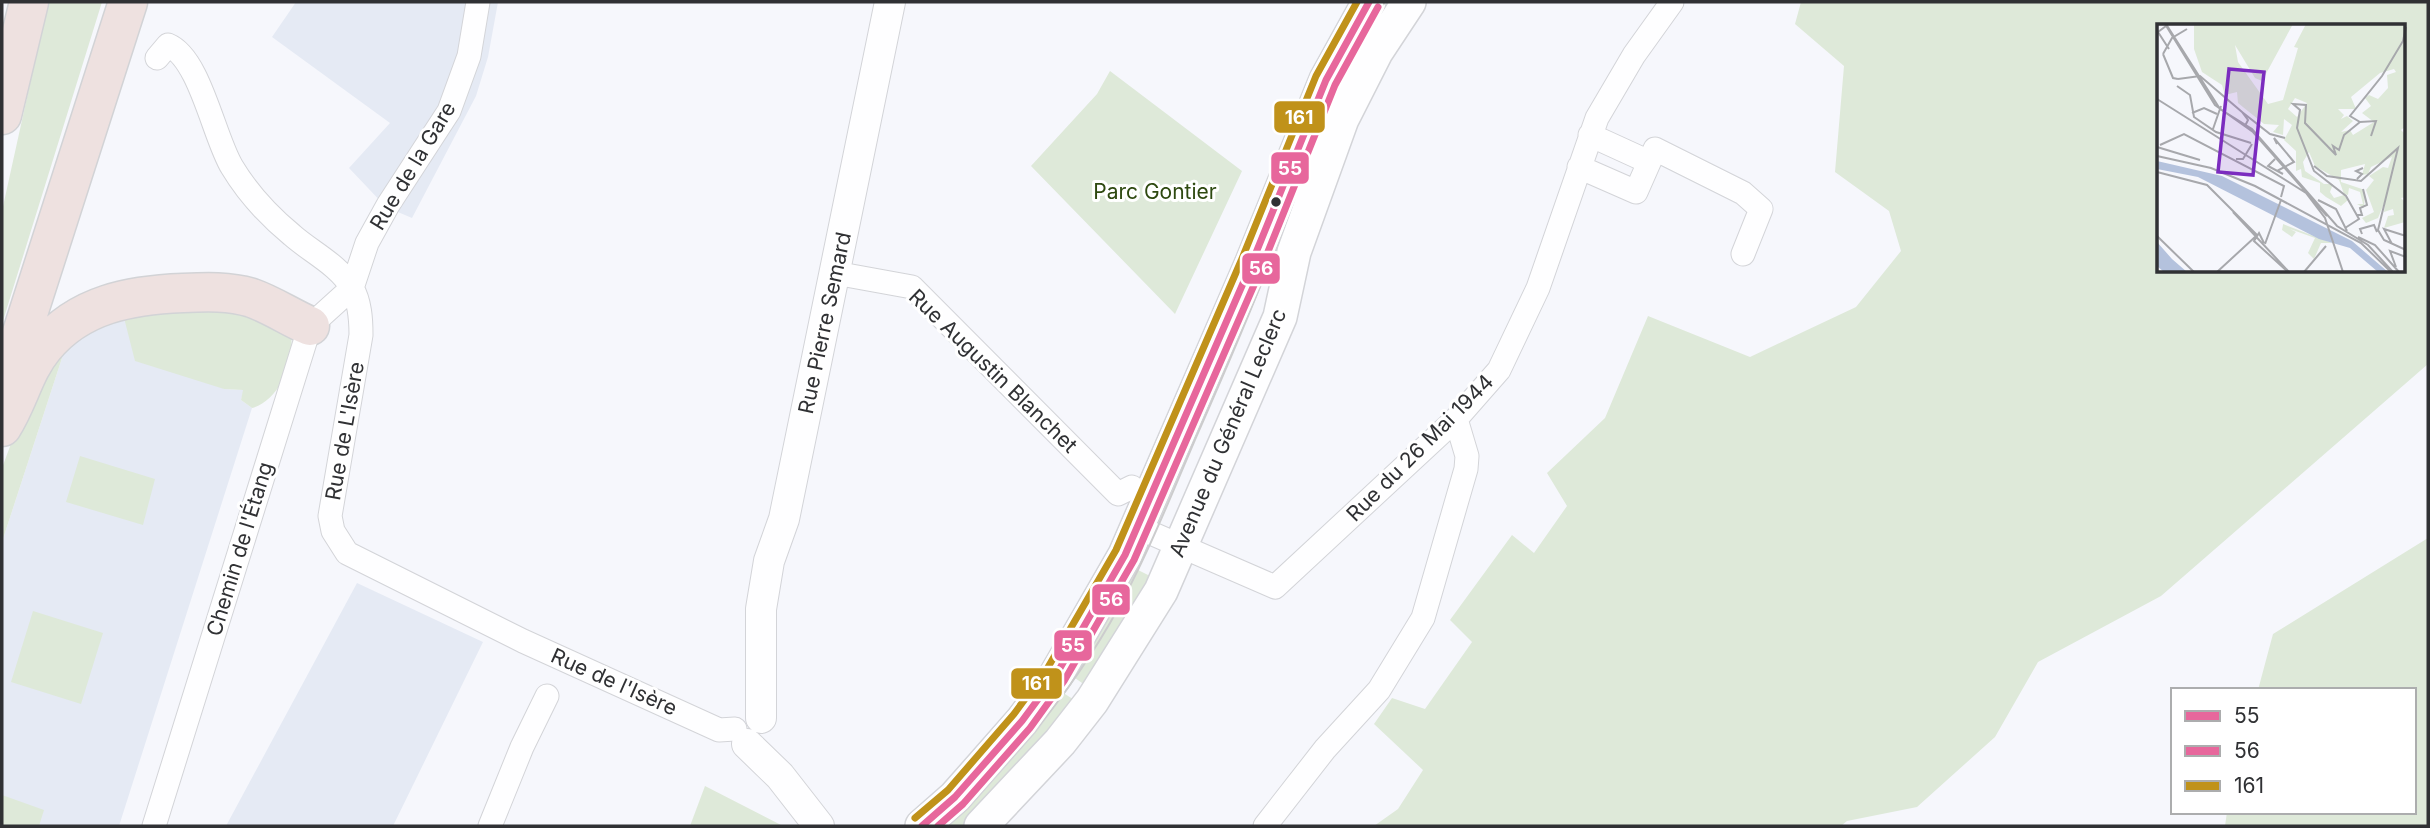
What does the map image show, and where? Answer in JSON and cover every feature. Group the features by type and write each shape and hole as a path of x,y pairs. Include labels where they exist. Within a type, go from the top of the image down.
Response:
{"highway":[{"path":"2,115 29,2"},
{"path":"2,395 128,2"},
{"path":"2,427 24,375 62,327 97,307 120,299 189,293 238,295 255,299 310,326"}],"main road":[{"path":"922,826 988,761 1049,684 1137,527 1251,265 1326,80 1368,2"},
{"name":"Avenue du Général Leclerc","path":"981,826 1035,771 1092,701 1161,591 1280,317 1294,252 1342,119 1376,52 1409,2"}],"street":[{"name":"Rue de la Gare","path":"352,288 367,243 388,205 449,111 469,56 478,2"},
{"name":"Rue Pierre Semard","path":"751,728 769,561 784,519 890,2"},
{"name":"Rue du 26 Mai 1944","path":"1137,527 1275,587 1456,419 1499,370 1519,333 1590,135 1634,55 1672,2"},
{"path":"157,58 168,46 177,49 191,70 230,164 245,186 290,234 337,270 352,288 310,326"},
{"path":"1590,135 1649,162"},
{"path":"1579,167 1636,192 1655,149 1754,200 1761,209 1743,254"},
{"name":"Rue Augustin Blanchet","path":"835,273 912,287 1118,494 1132,487 1134,489"},
{"name":"Rue de L'Isère","path":"352,288 360,315 361,335 330,516 338,541 347,553 363,562 494,625"},
{"name":"Chemin de l'Étang","path":"154,826 310,326"},
{"path":"1265,826 1325,749 1379,690 1423,618 1466,469 1467,456 1456,419"},
{"name":"Rue de l'Isère","path":"494,625 719,730 751,728"},
{"path":"490,826 522,747 547,696"},
{"path":"751,728 780,775 819,826"}],"shaded area":[{"path":"296,2 498,2 488,57 476,96 412,218 386,207 349,168 390,123 272,37"},
{"path":"122,310 224,389 244,390 241,400 252,408 119,826 2,826 2,542 62,358 62,346"},
{"path":"357,583 483,642 393,826 226,826"}],"green space":[{"path":"48,2 102,2 2,324 2,211"},
{"path":"1801,2 2428,2 2428,364 2161,596 2038,662 1995,737 1917,807 1847,821 1841,826 1374,826 1398,809 1423,770 1374,724 1392,698 1425,709 1472,642 1450,620 1512,535 1534,553 1567,506 1547,473 1605,418 1648,316 1750,357 1856,307 1901,251 1889,211 1835,172 1844,66 1795,24"},
{"name":"Parc Gontier","path":"1110,71 1242,171 1175,314 1031,166 1097,94"},
{"path":"221,305 290,330 292,341 289,364 279,387 262,403 252,408 241,400 243,390 224,389 135,361 122,310"},
{"path":"62,346 62,358 2,542 2,468 25,406"},
{"path":"80,456 155,479 143,525 66,502"},
{"path":"2428,538 2428,826 2225,826 2227,814 2416,814 2416,688 2259,688 2273,634"},
{"path":"1128,565 1158,580 1092,690 1065,671"},
{"path":"33,611 103,633 81,704 11,682"},
{"path":"1054,687 1079,703 970,826 933,826"},
{"path":"705,786 783,826 690,826"},
{"path":"2,795 44,810 39,826 2,826"}],"tram line":[{"path":"942,826 1012,756 1055,705 1093,651 1122,601 1155,534 1240,336 1328,102 1349,59 1385,2"}],"transit line":[{"name":"161","path":"915,818 948,790 1014,714 1047,669 1116,550 1241,261 1316,76 1357,2"},
{"name":"55","path":"922,826 955,797 1022,721 1056,675 1125,555 1251,265 1326,80 1369,2"},
{"name":"56","path":"938,826 963,804 1030,728 1064,681 1134,560 1261,269 1335,85 1378,7"}]}
